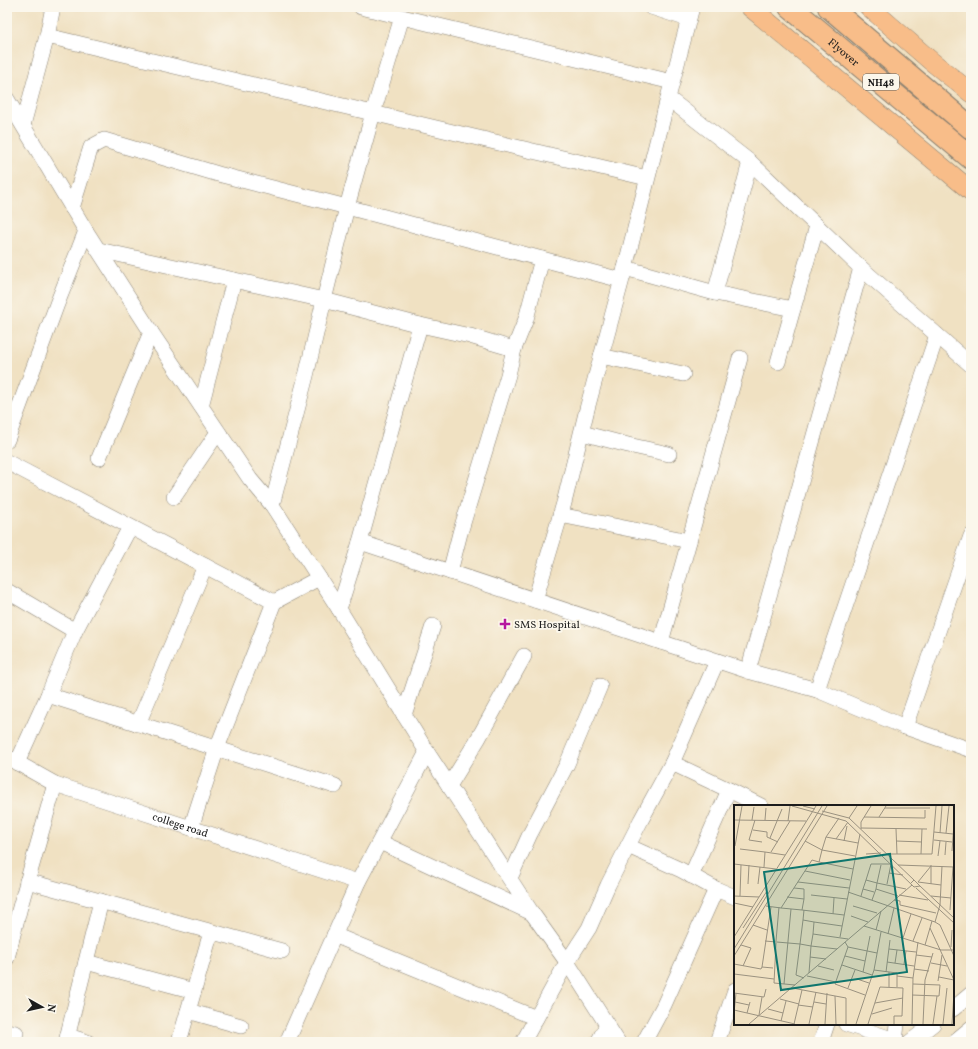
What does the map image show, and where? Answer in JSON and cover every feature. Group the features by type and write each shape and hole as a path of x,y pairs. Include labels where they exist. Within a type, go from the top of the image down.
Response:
{"highway":[{"name":"Flyover","path":"790,7 971,158"},
{"name":"NH48","path":"829,7 971,128"}],"main road":[{"path":"750,7 971,191"},
{"path":"869,7 931,61 971,93"}],"street":[{"path":"23,126 47,36 53,7"},
{"path":"361,7 393,12 672,82"},
{"path":"535,600 560,516 582,433 690,13 651,7"},
{"path":"272,505 306,376 347,208 373,113 393,12"},
{"path":"47,36 647,178"},
{"path":"668,98 750,162 861,268 971,365"},
{"path":"7,99 86,232 250,479 272,505 340,609 449,786 532,913 567,962 618,1042"},
{"path":"72,208 90,147 104,140 218,174 542,260 623,274 793,309"},
{"path":"715,293 750,162"},
{"path":"778,362 817,226"},
{"path":"7,440 57,304 86,232"},
{"path":"99,250 324,300 420,325 470,336 514,349"},
{"path":"450,572 469,503 508,375 514,349 526,318 542,260"},
{"path":"748,671 861,268"},
{"path":"201,406 234,280"},
{"path":"340,609 420,325"},
{"path":"99,458 151,332"},
{"path":"817,690 937,335"},
{"path":"601,356 682,374"},
{"path":"661,642 740,358"},
{"path":"174,498 218,432"},
{"path":"582,433 668,454"},
{"path":"7,462 274,602"},
{"path":"560,516 689,541"},
{"path":"12,760 48,695 75,631 130,527"},
{"path":"904,727 971,536"},
{"path":"360,542 717,661 817,690 904,727 971,750"},
{"path":"138,724 205,566"},
{"path":"191,828 217,748 274,602 319,578"},
{"path":"7,591 75,631"},
{"path":"404,715 433,626"},
{"path":"449,786 478,739 524,656"},
{"path":"523,1042 567,962 589,928 628,846 672,763 717,661"},
{"path":"510,878 530,834 568,764 600,686"},
{"path":"48,695 335,786"},
{"path":"287,1042 358,882 428,752"},
{"name":"college road","path":"12,760 55,784 358,882"},
{"path":"672,763 759,805"},
{"path":"7,958 13,906 27,881 55,784"},
{"path":"691,876 729,790"},
{"path":"380,842 532,913"},
{"path":"628,846 734,897"},
{"path":"27,881 282,951"},
{"path":"644,1042 664,1005 716,889"},
{"path":"87,1042 67,1039 101,901"},
{"path":"179,1042 211,932"},
{"path":"334,935 536,1018"},
{"path":"86,962 194,991"},
{"path":"717,1042 734,993"},
{"path":"954,1008 971,994"},
{"path":"188,1011 241,1026"},
{"path":"598,1042 607,1025"},
{"path":"821,1042 827,1025"},
{"path":"849,1025 895,1041 897,1025"},
{"path":"910,1042 932,1025"},
{"path":"954,1042 971,1028"}],"place":[{"name":"SMS Hospital","path":"505,624"}]}
